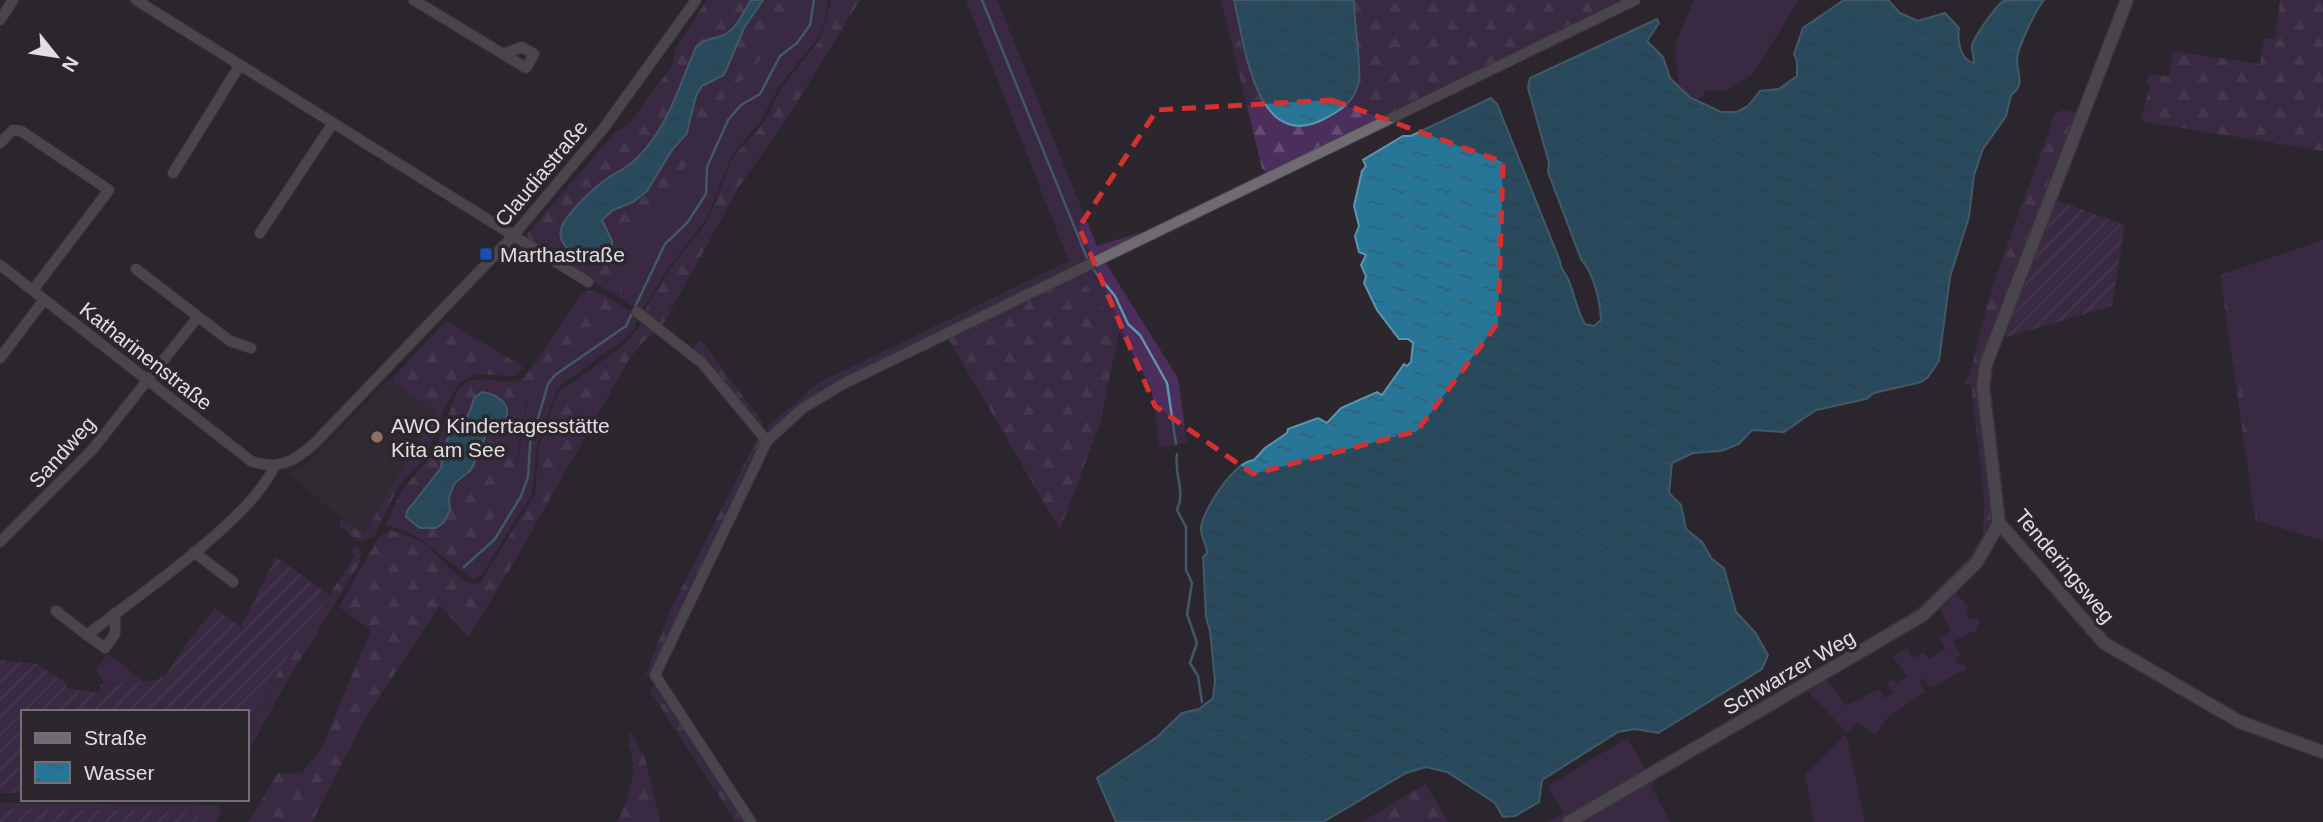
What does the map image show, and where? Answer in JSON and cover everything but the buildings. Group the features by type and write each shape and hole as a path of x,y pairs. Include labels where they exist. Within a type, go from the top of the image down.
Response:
{"street":[{"path":"0,20 13,0"},
{"path":"136,0 589,282"},
{"path":"414,0 503,54"},
{"name":"Claudiastraße","path":"274,467 301,456 315,443 513,236 603,130 696,0"},
{"path":"751,822 655,675 767,441 803,408 845,383 1635,0"},
{"name":"Tenderingsweg","path":"2127,0 1986,364 1983,386 1999,523 2104,643 2240,723 2323,752"},
{"path":"173,173 240,65"},
{"path":"260,233 333,123"},
{"path":"0,143 13,130 21,131 109,191 33,290"},
{"name":"Katharinenstraße","path":"0,265 240,454 251,461 274,467"},
{"path":"136,270 230,341 251,348"},
{"path":"0,358 44,300"},
{"path":"637,312 702,363 767,441"},
{"name":"Sandweg","path":"0,542 92,450 197,318"},
{"path":"86,635 194,552 262,488 274,467"},
{"name":"Schwarzer Weg","path":"1569,822 1914,621 1977,562 1999,523"},
{"path":"194,552 233,582"},
{"path":"56,611 105,648 115,634 115,613"}],"highlighted area":[{"path":"1332,100 1503,162 1498,323 1417,431 1253,474 1155,406 1079,227 1157,110"}],"shaded area":[{"name":"AWO Kindertagesstätte Kita am See","path":"387,380 435,412 364,534 342,520 290,473 310,462"}],"green space":[{"path":"707,0 751,0 731,30 696,47 661,130 634,161 594,189 567,218 561,239 573,251 602,259 611,251 612,241 602,220 642,197 651,187 669,155 691,125 697,95 709,83 720,79 744,28 763,0 801,0 785,32 776,36 752,71 728,93 716,110 691,159 629,245 620,269 623,300 529,241 527,234 616,131 628,125 673,64 676,48"},
{"path":"801,0 828,0 824,23 817,39 780,85 761,121 732,155 706,219 667,270 641,311 623,300 620,269 629,245 691,159 716,110 728,93 752,71 776,36 785,32"},
{"path":"831,0 860,0 786,120 739,187 662,326 643,313 671,267 707,222 733,157 763,124 782,87 819,41"},
{"path":"966,0 997,0 1097,246 1165,225 832,385 776,430 768,431 768,426 818,383 1069,261"},
{"path":"1221,0 1234,0 1240,39 1257,92 1286,123 1296,126 1313,125 1335,113 1359,77 1354,0 1621,0 1267,174 1262,168"},
{"path":"1694,0 1799,0 1752,75 1727,90 1706,91 1698,101 1679,87 1675,45"},
{"path":"2280,0 2323,0 2323,151 2141,121 2150,85 2147,84 2149,74 2169,76 2173,51 2260,64 2264,38 2275,39"},
{"path":"2063,110 2078,113 1987,344 1993,516 1991,523 1987,523 1971,384 1963,385 1970,373 1992,287 2055,114"},
{"path":"2056,200 2125,225 2112,306 2003,338"},
{"path":"2323,240 2323,541 2258,521 2260,506 2226,273"},
{"path":"1105,262 1178,378 1187,442 1160,448 1151,387 1119,331 1079,275"},
{"path":"2226,273 2260,507 2256,524 2220,275"},
{"path":"1079,275 1119,331 1100,424 1060,530 948,338"},
{"path":"587,291 596,291 622,306 619,313 584,343 544,368 529,391 515,478 498,513 456,566 414,536 385,526 402,490 433,454 459,388 474,380 507,382 524,378 581,295","holes":["474,398 491,432 486,435 472,467 453,490 450,510 410,504 441,468 449,436 469,414"]},
{"path":"622,306 638,316 635,328 626,338 557,388 537,446 532,494 482,574 474,580 456,566 498,513 515,478 529,391 544,368 584,343 619,313"},
{"path":"641,318 659,330 644,341 630,358 510,569 468,637 440,605 364,720 312,822 248,822 278,773 302,773 322,747 371,630 339,607 379,537 391,530 415,538 462,578 475,585 480,583 535,494 539,447 558,392 621,348 642,323"},
{"path":"446,321 523,367 515,376 476,374 459,383 444,409 426,457 398,487 374,536 359,541 340,527 340,522 342,520 364,534 435,412 390,381"},
{"path":"701,340 763,423 762,427 691,350"},
{"path":"759,435 764,445 652,672 644,679 670,611"},
{"path":"1984,501 1987,522 1991,523 1980,549 1962,573 1914,614 1807,678 1804,677 1915,610 1970,556 1983,535"},
{"path":"356,545 361,550 360,562 286,683 278,679 248,729 248,717 355,556 350,552"},
{"path":"276,557 329,595 248,717 248,710 21,710 21,793 0,793 0,660 37,664 65,682 66,688 101,693 100,685 158,680 161,676 164,678 186,644 215,608 241,627"},
{"path":"1956,593 1970,609 1965,612 1970,620 1976,617 1979,620 1977,630 1953,641 1960,655 1955,657 1959,666 1964,664 1966,669 1930,688 1924,678 1919,681 1925,692 1887,718 1875,735 1858,722 1847,733 1808,691 1827,680 1846,706 1879,689 1884,698 1893,693 1887,683 1893,679 1896,683 1908,676 1892,656 1907,648 1913,658 1924,652 1929,659 1946,649 1939,637 1951,631 1940,609"},
{"path":"108,654 143,681 105,684 96,669"},
{"path":"279,679 286,683 248,752 248,729"},
{"path":"654,682 746,822 736,822 650,691"},
{"path":"630,732 644,755 660,822 618,822 633,773"},
{"path":"1846,734 1865,822 1814,822 1805,775"},
{"path":"1627,738 1647,772 1560,822 1548,822 1564,813 1548,786"},
{"path":"1651,778 1655,783 1651,786 1670,822 1575,822"},
{"path":"1425,784 1449,822 1362,822"},
{"path":"0,803 218,805 221,810 216,822 198,822 200,812 0,808"},
{"path":"0,808 200,812 198,822 0,822"}],"water":[{"path":"751,0 763,0 744,28 724,75 702,86 696,96 687,133 672,150 647,191 633,202 613,210 602,220 612,241 612,251 593,257 574,253 567,248 560,233 567,218 596,187 632,163 646,148 664,122 696,47 731,30"},
{"path":"1234,0 1354,0 1359,81 1351,99 1324,119 1301,126 1282,121 1268,108 1257,88"},
{"path":"1844,0 1888,0 1900,13 1918,21 1945,13 1959,28 1959,44 1965,58 1974,63 1973,42 2001,3 2044,0 2036,12 2018,55 2018,87 2011,95 2006,116 1983,149 1974,175 1969,217 1950,277 1939,361 1928,377 1921,382 1874,393 1866,399 1816,410 1784,432 1752,430 1739,444 1721,451 1693,453 1672,463 1669,493 1681,505 1686,529 1702,542 1712,559 1724,568 1736,612 1755,632 1768,655 1762,669 1658,733 1635,729 1618,732 1542,780 1539,802 1515,816 1503,817 1495,803 1447,772 1426,767 1406,773 1323,822 1116,822 1097,778 1157,737 1182,713 1199,709 1213,698 1215,681 1206,617 1203,557 1207,553 1201,527 1221,487 1238,469 1254,460 1265,448 1287,433 1288,429 1318,418 1327,423 1341,408 1377,392 1382,395 1404,364 1407,366 1411,362 1413,343 1408,339 1399,339 1377,310 1364,283 1366,276 1361,265 1366,255 1359,252 1355,236 1359,226 1354,206 1362,171 1366,166 1363,160 1403,136 1411,136 1491,98 1497,104 1582,319 1585,324 1594,326 1601,320 1598,296 1548,172 1549,163 1528,88 1530,78 1657,19 1659,23 1647,41 1663,57 1670,78 1691,98 1721,112 1737,112 1748,106 1760,91 1779,89 1797,76 1794,54 1803,28"},
{"path":"482,392 502,400 506,408 506,419 486,435 471,470 455,483 449,497 450,510 444,522 436,528 420,528 406,517 407,511 441,468 443,449 449,436 469,414 474,398"}],"waterway":[{"path":"464,567 495,539 521,496 528,477 531,431 536,425 548,384 555,375 626,326 665,244 687,223 706,194 707,167 728,120 741,105 760,94 780,56 797,43 810,25 814,0"},
{"path":"982,0 1087,258"},
{"path":"1092,268 1115,296 1128,324 1140,335 1167,383 1176,444"},
{"path":"1177,454 1180,490 1177,510 1186,527 1186,570 1192,583 1187,614 1197,643 1190,663 1198,676 1202,702"}],"place":[{"name":"Marthastraße","path":"486,254"},
{"name":"AWO Kindertagesstätte Kita am See","path":"377,437"}]}
